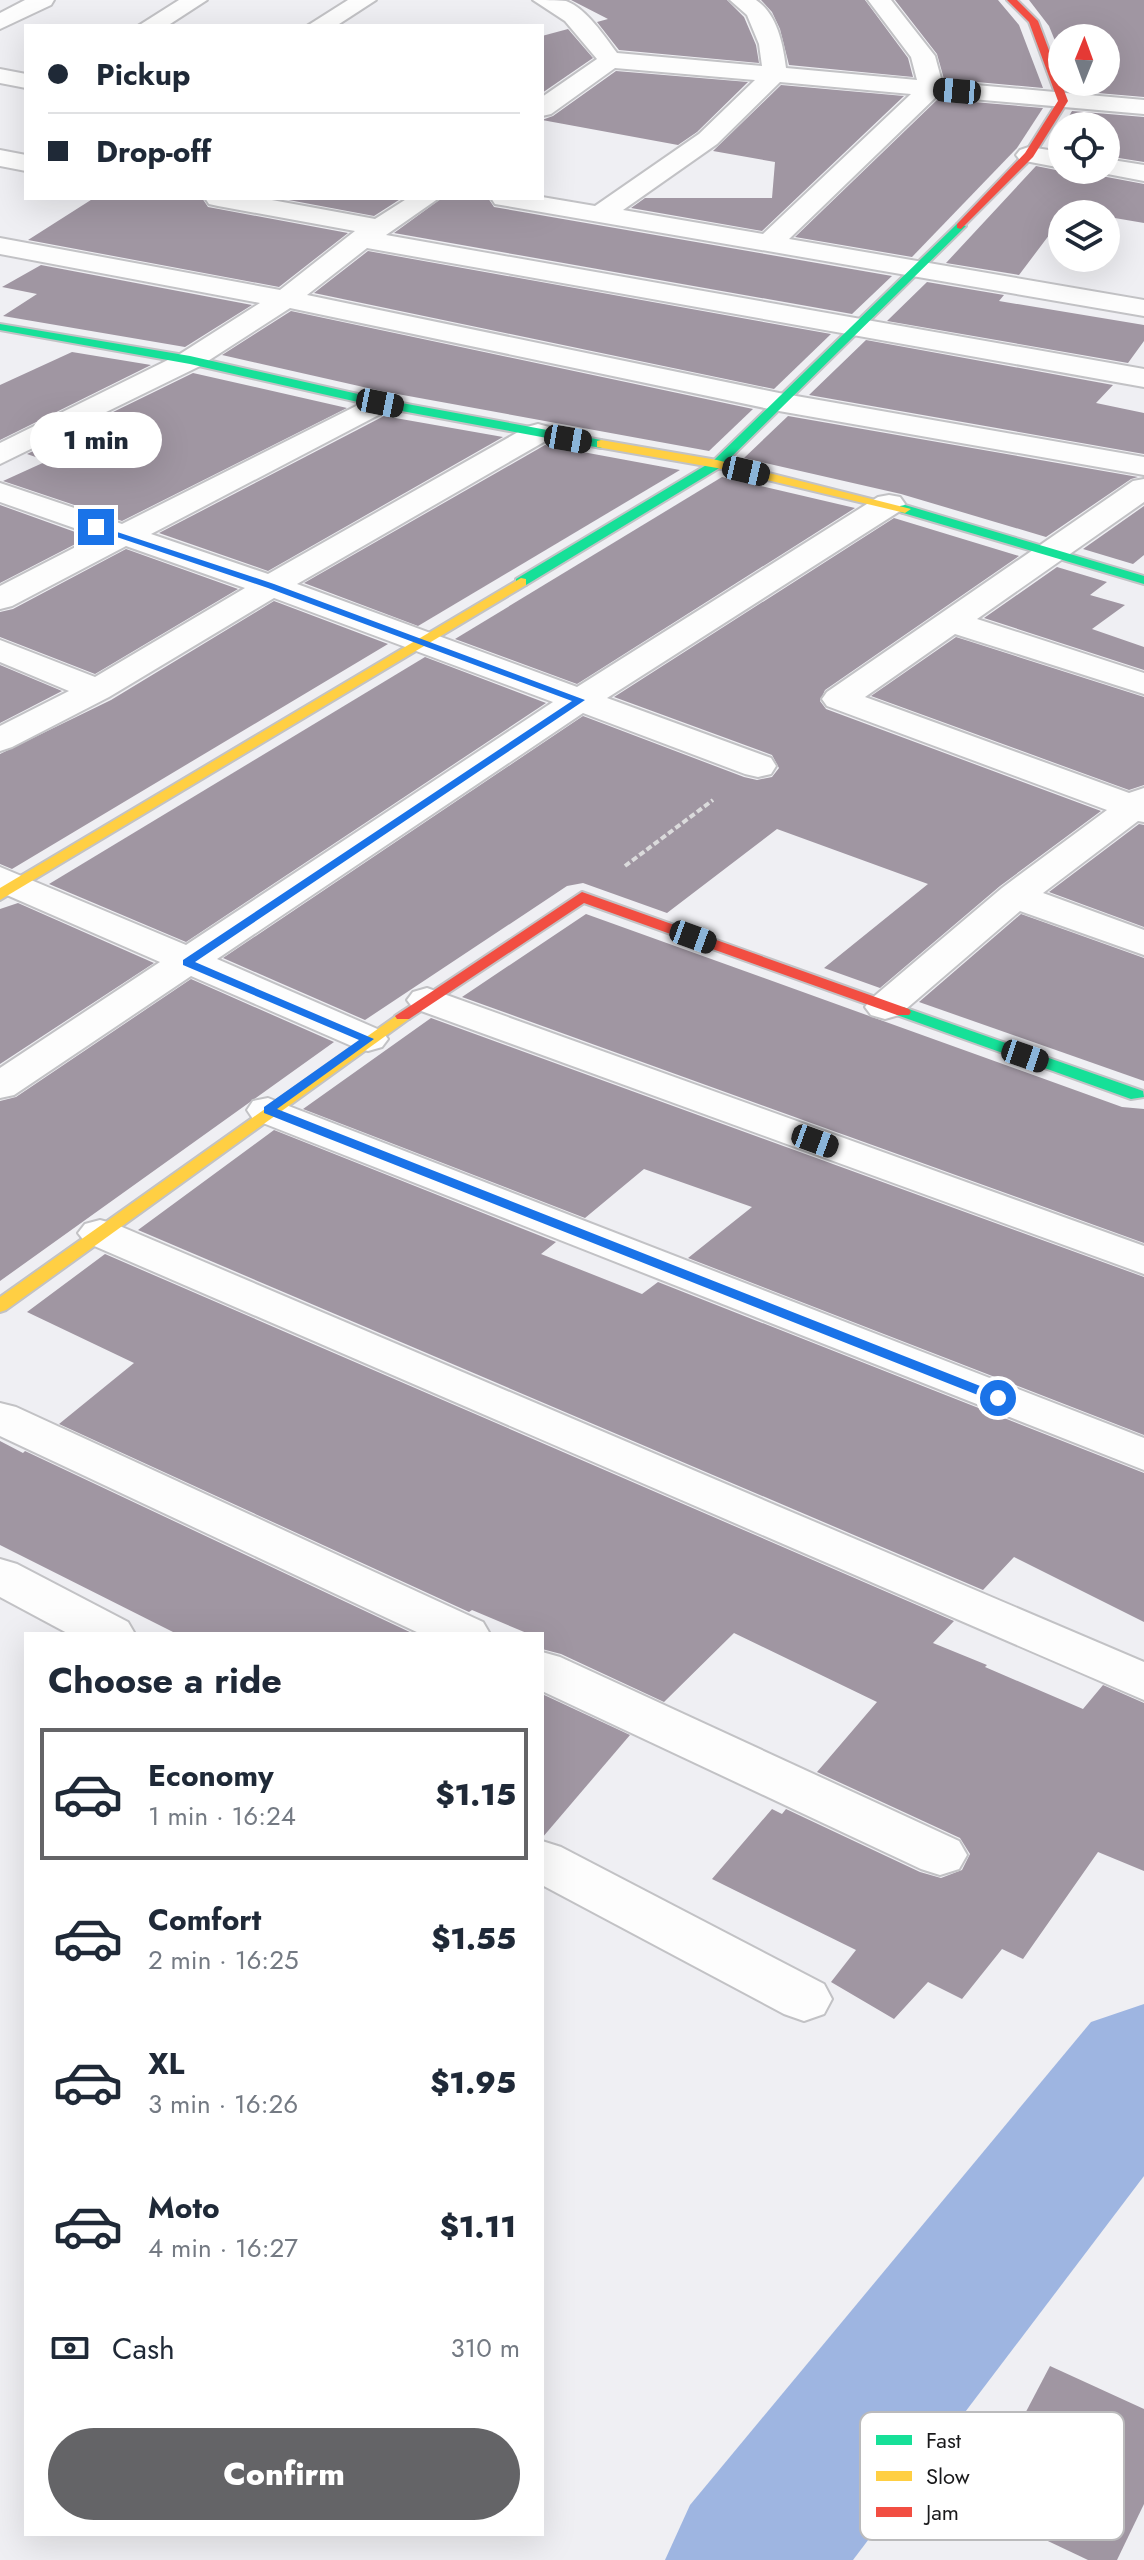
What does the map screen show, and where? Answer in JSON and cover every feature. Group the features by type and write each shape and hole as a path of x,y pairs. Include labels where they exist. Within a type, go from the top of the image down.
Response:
{"street":[{"path":"0,22 43,0"},
{"path":"154,24 196,0"},
{"path":"323,24 365,0"},
{"path":"544,0 554,3 583,25 610,60"},
{"path":"741,0 757,11 771,44 775,74"},
{"path":"879,0 923,56 931,88"},
{"path":"1012,0 1033,21 1063,101"},
{"path":"544,108 610,60 1144,107"},
{"path":"599,215 708,139 775,74"},
{"path":"0,76 24,81"},
{"path":"770,242 931,88"},
{"path":"5,886 422,642 717,464 920,269 1029,155 1063,101"},
{"path":"1029,155 1048,158"},
{"path":"0,158 24,163"},
{"path":"1120,169 1144,173"},
{"path":"227,200 371,233 856,328 1144,378"},
{"path":"0,455 190,360 285,299 371,233 423,200"},
{"path":"515,200 1144,308"},
{"path":"0,246 285,299 779,402 1144,466"},
{"path":"3,329 190,360 380,403 717,464 889,504 1144,580"},
{"path":"0,599 380,403"},
{"path":"0,740 97,690 538,433"},
{"path":"1140,806 839,699 1144,488"},
{"path":"0,492 271,586 758,766"},
{"path":"0,1086 580,700 889,504"},
{"path":"953,622 1144,684"},
{"path":"0,650 97,690"},
{"path":"885,1007 1015,896 1140,806"},
{"path":"5,886 368,1039"},
{"path":"1015,896 1144,943"},
{"path":"0,1306 368,1039 582,897 1137,1095"},
{"path":"427,1000 1144,1261"},
{"path":"268,1110 1144,1455"},
{"path":"100,1233 1144,1682"},
{"path":"0,1418 461,1632"},
{"path":"0,1576 106,1632"},
{"path":"544,1671 940,1855"},
{"path":"544,1862 804,1999"}],"path":[{"path":"582,897 758,766"}],"building":[{"path":"571,0 727,0 744,17 756,45 759,63 619,50 597,22 608,19"},
{"path":"761,0 865,0 908,58 913,77 789,65 780,29 772,12"},
{"path":"895,0 998,0 1019,25 1043,88 944,79 937,54"},
{"path":"1029,0 1144,0 1144,97 1120,95 1120,24 1048,25"},
{"path":"568,29 593,58 544,92 544,35"},
{"path":"616,71 748,82 697,132 678,145 544,120"},
{"path":"781,85 904,96 762,231 631,208 645,198 772,198 775,162 713,151"},
{"path":"938,99 1043,108 1017,148 912,257 795,237"},
{"path":"1120,115 1144,117 1144,162 1120,158"},
{"path":"1036,166 1048,168 1048,184 1120,184 1120,180 1144,184 1144,223 1120,219 1120,200 1048,200 1048,237 1019,275 946,263"},
{"path":"91,200 203,200 208,207 348,233 279,287 28,240"},
{"path":"289,200 399,200 374,216"},
{"path":"439,200 489,200 494,207 892,276 852,314 394,233"},
{"path":"368,251 831,334 774,389 314,293"},
{"path":"41,265 252,305 185,347 3,316 37,294 2,287"},
{"path":"927,282 1004,295 999,301 1144,325 1144,341 1128,363 887,321"},
{"path":"291,311 753,409 709,451 381,391 222,355"},
{"path":"866,340 1113,385 1096,403 1144,413 1144,454 809,395"},
{"path":"72,352 151,365 0,440 0,385"},
{"path":"193,373 347,408 122,521 3,481 47,461 27,454"},
{"path":"384,416 503,437 268,571 159,533"},
{"path":"788,416 1138,477 1046,537 901,494 744,458"},
{"path":"545,445 680,470 418,626 304,583"},
{"path":"722,477 855,508 577,684 455,639"},
{"path":"0,505 89,537 0,583"},
{"path":"1144,506 1144,555 1133,564 1083,549"},
{"path":"894,518 1019,556 825,690 820,701 826,709 1101,811 1000,886 880,988 824,968 928,884 777,829 667,913 583,883 567,886 365,1020 223,958 583,716 744,777 757,780 772,777 779,768 772,755 614,697"},
{"path":"126,549 238,589 95,674 0,637 0,612 13,609"},
{"path":"1057,567 1107,582 1090,595 1125,605 1092,629 1144,647 1144,670 984,618"},
{"path":"274,601 388,644 12,869 0,864 0,754 111,700"},
{"path":"956,637 1144,697 1144,785 1129,790 871,696"},
{"path":"425,657 546,703 186,942 49,884"},
{"path":"0,665 62,691 0,723"},
{"path":"1139,824 1144,825 1144,927 1049,892"},
{"path":"18,903 154,963 0,1064 0,909"},
{"path":"586,914 1122,1107 1144,1109 1144,1243 462,997"},
{"path":"1021,914 1144,958 1144,1081 919,1002"},
{"path":"191,979 334,1042 0,1281 0,1101 16,1097"},
{"path":"431,1018 1144,1277 1144,1435 688,1258 752,1207 644,1169 585,1218 303,1109"},
{"path":"274,1130 556,1242 541,1254 642,1294 658,1282 1144,1473 1144,1622 1014,1557 983,1590 138,1230"},
{"path":"105,1254 954,1621 933,1643 987,1665 985,1667 1083,1709 1103,1685 1144,1703 1144,1871 1098,1852 1023,1959 1002,1949 962,1999 928,1982 894,2019 831,1982 856,1950 712,1879 772,1809 782,1814 786,1809 920,1872 941,1878 962,1870 970,1854 960,1838 817,1772 877,1702 734,1633 664,1702 561,1654 544,1650 544,1632 524,1632 472,1610 469,1612 59,1424 134,1363 27,1312"},
{"path":"0,1441 410,1632 173,1632 0,1545"},
{"path":"544,1695 630,1735 544,1836"},
{"path":"1050,2366 1144,2409 1144,2504 1117,2560 1088,2560 1046,2540 1124,2540 1124,2412 1026,2412"}],"waterway":[{"path":"868,2412 1144,2064"},
{"path":"751,2560 860,2422"}],"traffic: fast":[{"path":"521,582 717,464 961,226"},
{"path":"0,327 190,360 380,403 601,444"},
{"path":"905,509 1144,580"},
{"path":"903,1012 1137,1095"}],"traffic: slow":[{"path":"601,444 717,464 905,509"},
{"path":"0,895 521,582"},
{"path":"0,1306 403,1016"}],"traffic: jam":[{"path":"961,226 1029,155 1063,101 1033,21 1012,0"},
{"path":"403,1016 582,897 903,1012"}],"route":[{"path":"96,527 271,586 580,700 187,962 368,1039 268,1110 998,1398"}]}
